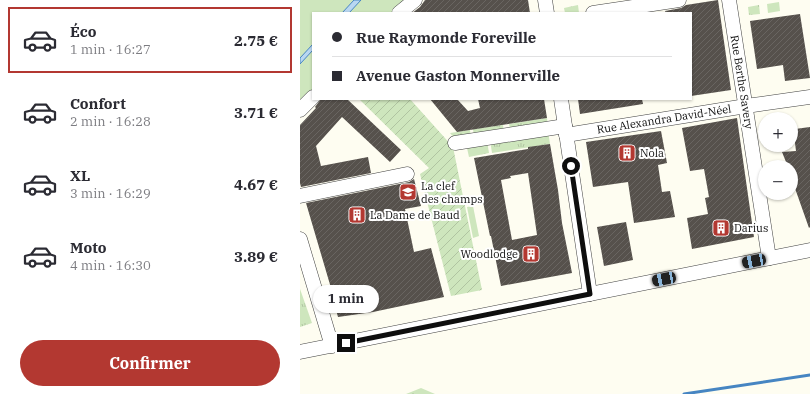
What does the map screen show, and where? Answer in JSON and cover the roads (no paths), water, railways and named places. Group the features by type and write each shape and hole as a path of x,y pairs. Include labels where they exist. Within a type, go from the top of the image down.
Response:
{"street":[{"path":"400,12 415,0"},
{"path":"545,0 547,12"},
{"path":"600,12 679,0"},
{"name":"Rue Berthe Savery","path":"729,0 769,258"},
{"name":"Rue Alexandra David-Néel","path":"455,143 565,130 810,97"},
{"path":"300,110 312,98"},
{"path":"561,100 590,294"},
{"path":"300,196 406,174"},
{"path":"300,238 332,346"},
{"path":"300,352 810,250"}],"water":[{"path":"354,0 361,0 350,12 343,12"},
{"path":"312,45 312,51 300,64 300,58"}],"waterway":[{"path":"684,394 810,375"}],"place":[{"name":"Nola","path":"627,153"},
{"name":"La clef des champs","path":"408,192"},
{"name":"La Dame de Baud","path":"357,215"},
{"name":"Darius","path":"721,228"},
{"name":"Woodlodge","path":"531,254"}]}
